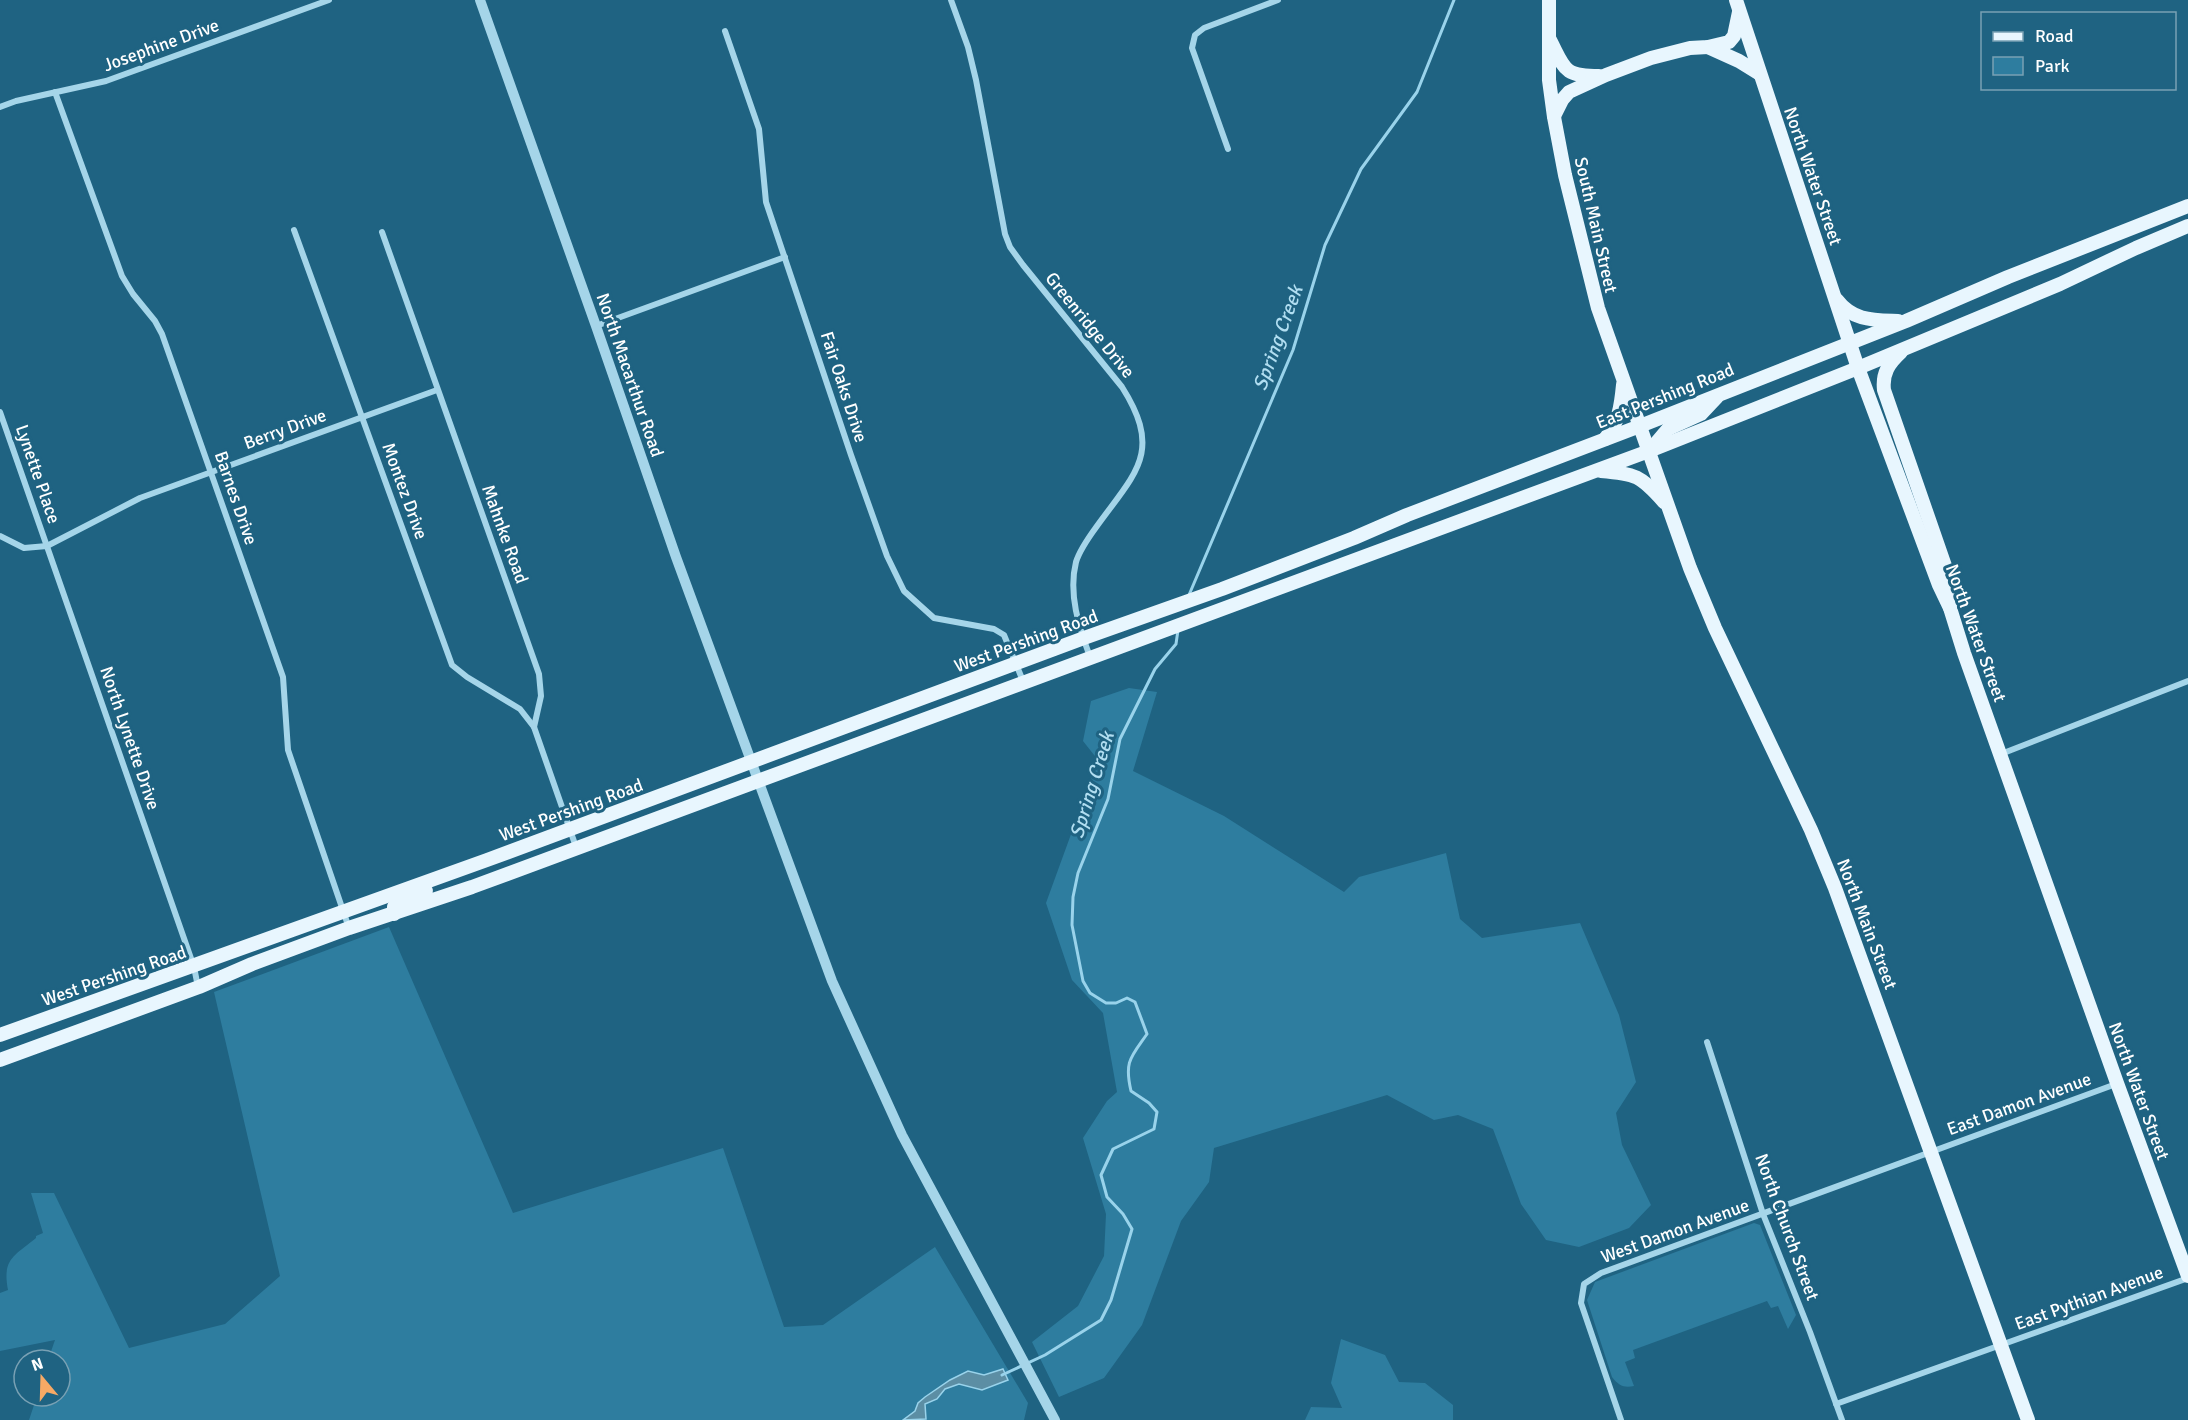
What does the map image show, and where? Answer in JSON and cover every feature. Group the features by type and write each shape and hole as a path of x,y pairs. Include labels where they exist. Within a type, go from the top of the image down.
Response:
{"main road":[{"name":"South Main Street","path":"1549,0 1549,80 1565,175 1591,287 1649,451"},
{"path":"1554,117 1562,100 1569,92 1606,75 1690,48 1729,42 1734,36 1738,5"},
{"name":"North Water Street","path":"1738,5 1858,368 1950,608 1964,653 2188,1277"},
{"path":"1548,35 1563,66 1571,74 1606,75"},
{"path":"1708,47 1739,61 1760,74"},
{"name":"East Pershing Road","path":"1153,614 1640,426 2188,206"},
{"name":"West Pershing Road","path":"0,1060 199,987 252,964 349,928 577,848 1649,451 2060,284 2188,226"},
{"path":"1834,296 1845,310 1859,318 1906,321"},
{"path":"1904,349 1886,369 1883,379 1884,390 1952,586 1950,608"},
{"path":"1604,440 1614,429 1619,416 1624,380"},
{"path":"1649,451 1668,429 1701,414 1720,394"},
{"name":"North Main Street","path":"1649,451 1715,628 1835,888 2028,1420"},
{"path":"1596,471 1636,476 1648,484 1669,508"},
{"name":"West Pershing Road","path":"0,1035 194,967 1153,614"},
{"path":"394,914 394,907 405,900 459,877 487,860"}],"street":[{"name":"Josephine Drive","path":"0,107 15,101 106,81 329,0"},
{"name":"North Macarthur Road","path":"480,0 676,557 816,941 870,1067 901,1132 1054,1418"},
{"name":"Greenridge Drive","path":"951,0 968,47 976,80 999,208 1010,247 1122,387 1134,406 1142,429 1143,450 1138,465 1128,484 1082,548 1076,562 1074,602 1090,657"},
{"path":"1228,149 1192,48 1195,35 1204,28 1278,0"},
{"name":"Fair Oaks Drive","path":"725,32 756,115 766,202 887,556 904,591 934,618 994,629 1004,635 1023,682"},
{"name":"Barnes Drive","path":"55,92 115,261 133,294 155,321 162,334 211,472 283,677 288,750 349,928"},
{"name":"Montez Drive","path":"294,230 452,665 520,709 534,727"},
{"name":"Mahnke Road","path":"382,232 539,674 541,696 534,727"},
{"path":"596,326 785,257"},
{"name":"Berry Drive","path":"47,546 140,498 437,390"},
{"name":"Lynette Place","path":"0,412 47,546"},
{"path":"0,536 24,548 47,546"},
{"name":"North Lynette Drive","path":"47,546 199,987"},
{"path":"2001,754 2188,681"},
{"path":"534,727 577,848"},
{"name":"North Church Street","path":"1707,1042 1763,1214 1842,1420"},
{"name":"East Damon Avenue","path":"1931,1153 2117,1083"},
{"name":"West Damon Avenue","path":"1621,1420 1581,1303 1584,1284 1601,1273 1931,1153"},
{"name":"East Pythian Avenue","path":"1836,1404 2188,1277"}],"green space":[{"path":"1129,688 1157,692 1133,771 1224,816 1344,892 1359,877 1446,853 1460,919 1482,938 1580,923 1619,1015 1636,1082 1616,1113 1622,1145 1651,1205 1629,1228 1579,1247 1546,1240 1521,1204 1493,1129 1458,1115 1434,1120 1387,1095 1214,1148 1209,1182 1181,1221 1142,1325 1104,1378 1059,1397 1032,1342 1078,1306 1104,1256 1106,1214 1083,1138 1107,1101 1117,1092 1103,1013 1072,980 1046,903 1098,760 1083,741 1091,701"},
{"path":"389,927 513,1213 723,1148 784,1327 823,1325 935,1247 1028,1403 1024,1420 29,1420 33,1408 72,1408 72,1348 52,1348 55,1340 0,1351 0,1293 8,1290 8,1265 16,1254 36,1236 43,1233 31,1193 54,1193 129,1348 225,1324 280,1276 214,992"},
{"path":"1754,1223 1760,1225 1796,1315 1788,1329 1778,1306 1771,1308 1767,1301 1633,1350 1635,1358 1625,1362 1634,1386 1622,1386 1617,1382 1612,1377 1587,1300 1595,1282"},
{"path":"1341,1339 1385,1355 1399,1382 1425,1383 1453,1405 1453,1420 1305,1420 1311,1407 1342,1408 1331,1383"}],"shaded area":[{"path":"1003,1369 1008,1380 982,1390 959,1384 945,1389 937,1399 925,1404 926,1419 903,1420 915,1411 918,1403 925,1397 950,1380 968,1371 984,1375"}],"waterway":[{"name":"Spring Creek","path":"1189,595 1293,350 1325,245 1361,169 1417,92 1454,0"},
{"name":"Spring Creek","path":"1002,1375 1045,1355 1101,1320 1111,1300 1132,1229 1123,1214 1107,1197 1101,1175 1113,1149 1154,1129 1157,1112 1149,1103 1131,1091 1128,1073 1130,1060 1147,1034 1135,1002 1127,998 1116,1003 1106,1003 1090,993 1083,981 1072,925 1073,897 1078,873 1108,799 1120,739 1155,669 1176,644 1178,630"}]}
